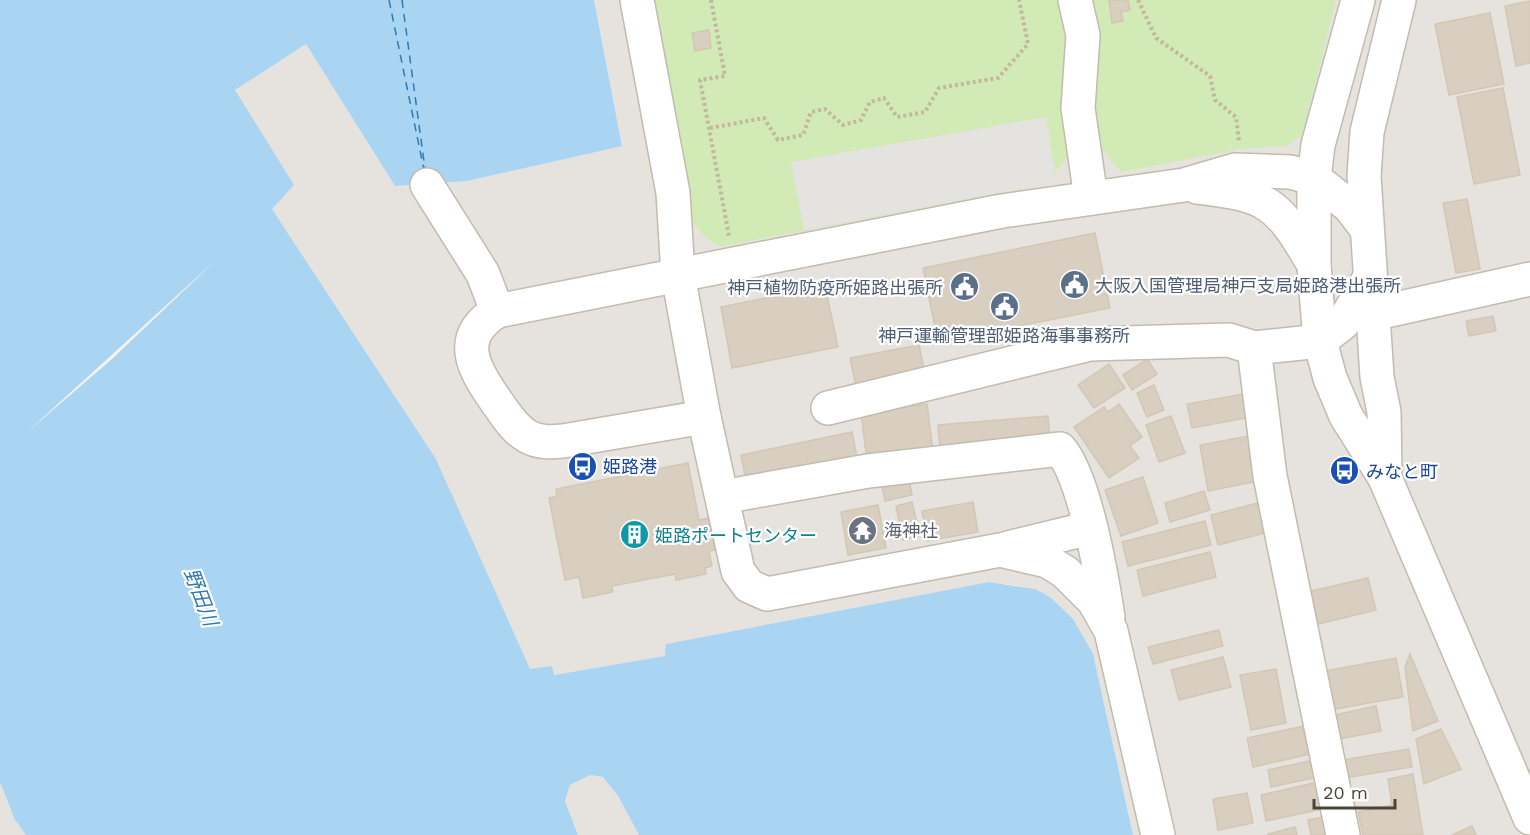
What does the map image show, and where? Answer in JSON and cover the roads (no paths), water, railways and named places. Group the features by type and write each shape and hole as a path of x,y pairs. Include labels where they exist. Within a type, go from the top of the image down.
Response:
{"street":[{"path":"637,0 673,193 678,275 704,417 738,571 749,586 767,594 999,550 1090,528"},
{"path":"1076,0 1083,35 1078,108 1091,198"},
{"path":"1358,0 1318,146 1314,178 1314,265 1320,341 1330,378 1346,416 1385,478 1530,818"},
{"path":"1385,478 1384,412 1377,377 1364,176 1367,132 1399,0"},
{"path":"1184,185 1260,198 1314,178 1342,163 1367,132"},
{"path":"704,417 548,442 527,436 510,421 476,372 470,350 478,327 497,311 1002,211 1184,185 1235,170 1290,172 1314,178 1350,207 1366,228"},
{"path":"427,185 483,274 497,311"},
{"path":"1260,198 1282,217 1314,265"},
{"path":"828,408 1090,344 1229,340 1254,348 1320,341 1343,323 1370,279"},
{"path":"1372,314 1530,279"},
{"path":"1254,348 1270,476 1343,835"},
{"path":"722,497 868,471 1060,449 1068,459 1090,528 1158,835"},
{"path":"999,550 1037,557 1065,572 1094,601 1111,631"}],"water":[{"name":"野田川","path":"0,0 594,0 622,146 467,181 395,186 306,44 235,90 294,185 272,209 436,459 530,669 552,666 554,675 665,656 666,644 989,582 1035,589 1050,597 1073,619 1093,654 1133,835 639,835 618,796 603,777 590,775 570,785 565,801 578,835 26,835 15,820 0,782","holes":["217,259 112,359 26,433"]}],"place":[{"name":"大阪入国管理局神戸支局姫路港出張所","path":"1074,285"},
{"name":"神戸植物防疫所姫路出張所","path":"964,287"},
{"name":"神戸運輸管理部姫路海事事務所","path":"1004,306"},
{"name":"姫路港","path":"582,466"},
{"name":"みなと町","path":"1345,471"},
{"name":"海神社","path":"863,530"},
{"name":"姫路ポートセンター","path":"634,535"}]}
